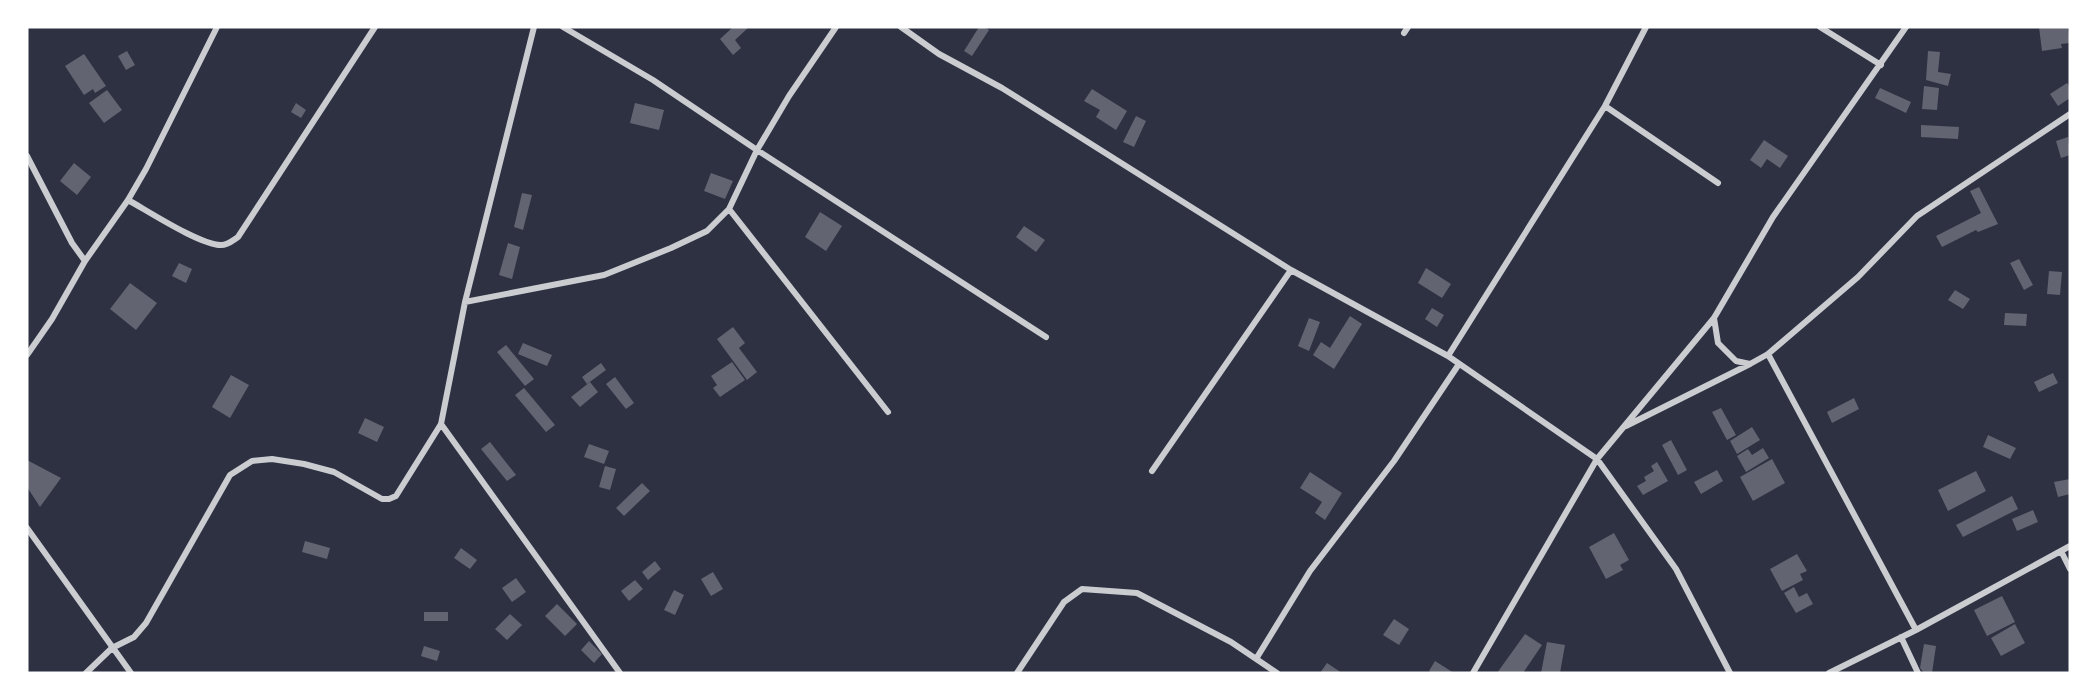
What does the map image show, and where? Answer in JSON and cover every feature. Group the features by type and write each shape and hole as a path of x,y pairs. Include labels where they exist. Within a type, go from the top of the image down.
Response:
{"street":[{"path":"27,356 86,261 128,200 156,150 217,27"},
{"path":"128,200 187,233 218,245 228,244 238,237 375,27"},
{"path":"86,673 112,648 134,637 146,622 230,475 252,461 272,459 334,472 382,499 396,496 441,424 465,302 534,27"},
{"path":"563,27 653,80 756,150 1046,337"},
{"path":"465,302 604,275 707,231 729,209 756,150 836,27"},
{"path":"901,27 939,54 1002,88 1291,270 1448,356 1597,459 1676,569 1730,673"},
{"path":"1448,356 1605,106 1646,27"},
{"path":"1820,27 1881,65"},
{"path":"1473,673 1597,459 1714,318 1773,217 1906,27"},
{"path":"1605,106 1718,183"},
{"path":"1623,428 1768,354 1858,277 1917,216 2070,114"},
{"path":"27,156 72,243 86,261"},
{"path":"729,209 888,412"},
{"path":"1152,471 1291,270"},
{"path":"1714,318 1718,343 1736,361 1750,364"},
{"path":"1768,354 1916,630"},
{"path":"1256,659 1310,571 1394,461 1459,363"},
{"path":"441,424 620,673"},
{"path":"27,528 131,673"},
{"path":"1828,673 1916,630 2070,546"},
{"path":"2061,551 2070,569"},
{"path":"1017,673 1064,602 1082,589 1137,593 1231,642 1277,673"},
{"path":"1901,637 1918,673"}],"building":[{"path":"733,27 749,27 735,40 741,48 733,55 720,39"},
{"path":"979,27 989,30 972,56 964,51"},
{"path":"2039,27 2068,27 2070,43 2061,44 2062,48 2042,51"},
{"path":"127,51 135,65 126,70 118,56"},
{"path":"1928,51 1940,52 1938,72 1951,74 1948,86 1926,80"},
{"path":"84,54 106,86 95,93 93,89 84,95 65,66"},
{"path":"2067,83 2070,87 2070,98 2058,106 2050,94"},
{"path":"1924,86 1939,88 1937,110 1922,109"},
{"path":"1880,88 1911,102 1906,113 1875,98"},
{"path":"1092,89 1127,111 1116,130 1096,117 1100,110 1084,101"},
{"path":"107,90 122,110 104,123 89,103"},
{"path":"296,103 306,110 301,118 291,112"},
{"path":"635,103 664,110 659,130 630,123"},
{"path":"1136,116 1146,121 1134,147 1123,142"},
{"path":"1921,125 1959,127 1958,139 1921,137"},
{"path":"2068,137 2070,155 2061,158 2056,141"},
{"path":"1764,140 1788,156 1780,168 1767,159 1761,168 1750,160"},
{"path":"74,163 91,177 77,195 60,181"},
{"path":"711,173 733,181 725,199 704,191"},
{"path":"1979,187 1998,224 1978,232 1976,230 1942,247 1936,236 1981,213 1970,191"},
{"path":"522,193 532,195 523,230 514,227"},
{"path":"820,212 842,226 826,251 805,237"},
{"path":"1024,226 1045,240 1036,252 1016,237"},
{"path":"508,243 520,247 512,279 499,275"},
{"path":"2019,259 2033,285 2024,290 2010,263"},
{"path":"179,263 192,269 186,283 172,276"},
{"path":"1426,268 1451,284 1442,298 1418,283"},
{"path":"2049,271 2062,272 2060,295 2047,294"},
{"path":"130,283 157,303 136,330 110,309"},
{"path":"1955,290 1970,299 1963,309 1948,300"},
{"path":"1432,308 1444,315 1437,327 1425,319"},
{"path":"2005,313 2027,314 2026,326 2004,325"},
{"path":"1350,316 1362,324 1334,369 1313,355 1321,342 1330,348"},
{"path":"1309,318 1320,322 1309,351 1298,346"},
{"path":"733,327 745,343 739,348 757,372 747,380 717,339"},
{"path":"523,343 552,355 547,366 518,354"},
{"path":"506,345 534,379 525,386 497,352"},
{"path":"732,362 745,380 720,397 713,388 717,385 711,376"},
{"path":"601,363 606,370 587,384 582,377"},
{"path":"2053,373 2058,383 2039,392 2034,382"},
{"path":"231,375 249,385 230,418 212,407"},
{"path":"615,377 634,403 626,409 606,384"},
{"path":"590,382 598,392 580,407 571,397"},
{"path":"524,388 555,425 546,432 515,395"},
{"path":"1854,398 1859,409 1832,423 1827,412"},
{"path":"1721,408 1736,435 1727,440 1712,412"},
{"path":"365,418 384,427 377,442 358,433"},
{"path":"1752,427 1760,440 1737,454 1730,441"},
{"path":"1988,435 2016,448 2010,459 1983,447"},
{"path":"1671,440 1687,470 1678,475 1662,445"},
{"path":"490,442 516,475 507,481 481,449"},
{"path":"589,444 609,451 604,464 584,457"},
{"path":"1763,448 1769,458 1746,472 1737,456 1748,449 1752,455"},
{"path":"1772,459 1785,483 1753,501 1740,477"},
{"path":"27,460 61,478 40,507 27,487"},
{"path":"1657,462 1668,481 1643,495 1637,486 1646,481 1644,477 1654,471 1651,466"},
{"path":"605,466 616,469 610,490 599,487"},
{"path":"1717,470 1723,481 1701,494 1694,482"},
{"path":"1976,471 1986,491 1948,511 1938,490"},
{"path":"1310,472 1342,493 1325,520 1315,513 1322,502 1300,488"},
{"path":"2070,479 2070,494 2058,497 2054,482"},
{"path":"642,483 650,491 624,516 616,508"},
{"path":"2012,496 2018,509 1963,537 1956,525"},
{"path":"2033,510 2038,522 2017,531 2012,519"},
{"path":"1614,533 1629,560 1620,565 1623,570 1606,579 1589,547"},
{"path":"305,541 330,548 327,559 302,552"},
{"path":"461,548 477,560 470,569 454,558"},
{"path":"1797,554 1807,571 1800,574 1803,580 1782,591 1770,569"},
{"path":"655,561 661,569 648,580 642,572"},
{"path":"713,572 723,589 711,596 701,579"},
{"path":"516,578 526,592 512,602 502,588"},
{"path":"635,580 643,589 629,601 621,591"},
{"path":"1794,587 1799,597 1807,593 1813,604 1796,613 1784,593"},
{"path":"674,590 684,595 675,615 664,610"},
{"path":"2002,596 2015,622 1987,636 1974,610"},
{"path":"557,604 577,624 565,636 545,616"},
{"path":"424,612 448,612 448,621 424,621"},
{"path":"510,614 522,625 507,640 495,629"},
{"path":"1394,619 1409,629 1399,645 1383,635"},
{"path":"2015,624 2025,643 2001,656 1991,638"},
{"path":"1525,634 1542,645 1523,673 1497,673"},
{"path":"589,641 602,654 594,663 581,650"},
{"path":"1547,642 1565,645 1560,673 1541,673"},
{"path":"1924,644 1936,646 1932,673 1924,673 1920,668"},
{"path":"424,646 440,651 437,661 421,656"},
{"path":"1435,661 1454,673 1432,673 1429,671"},
{"path":"1327,663 1342,673 1320,673"}]}
